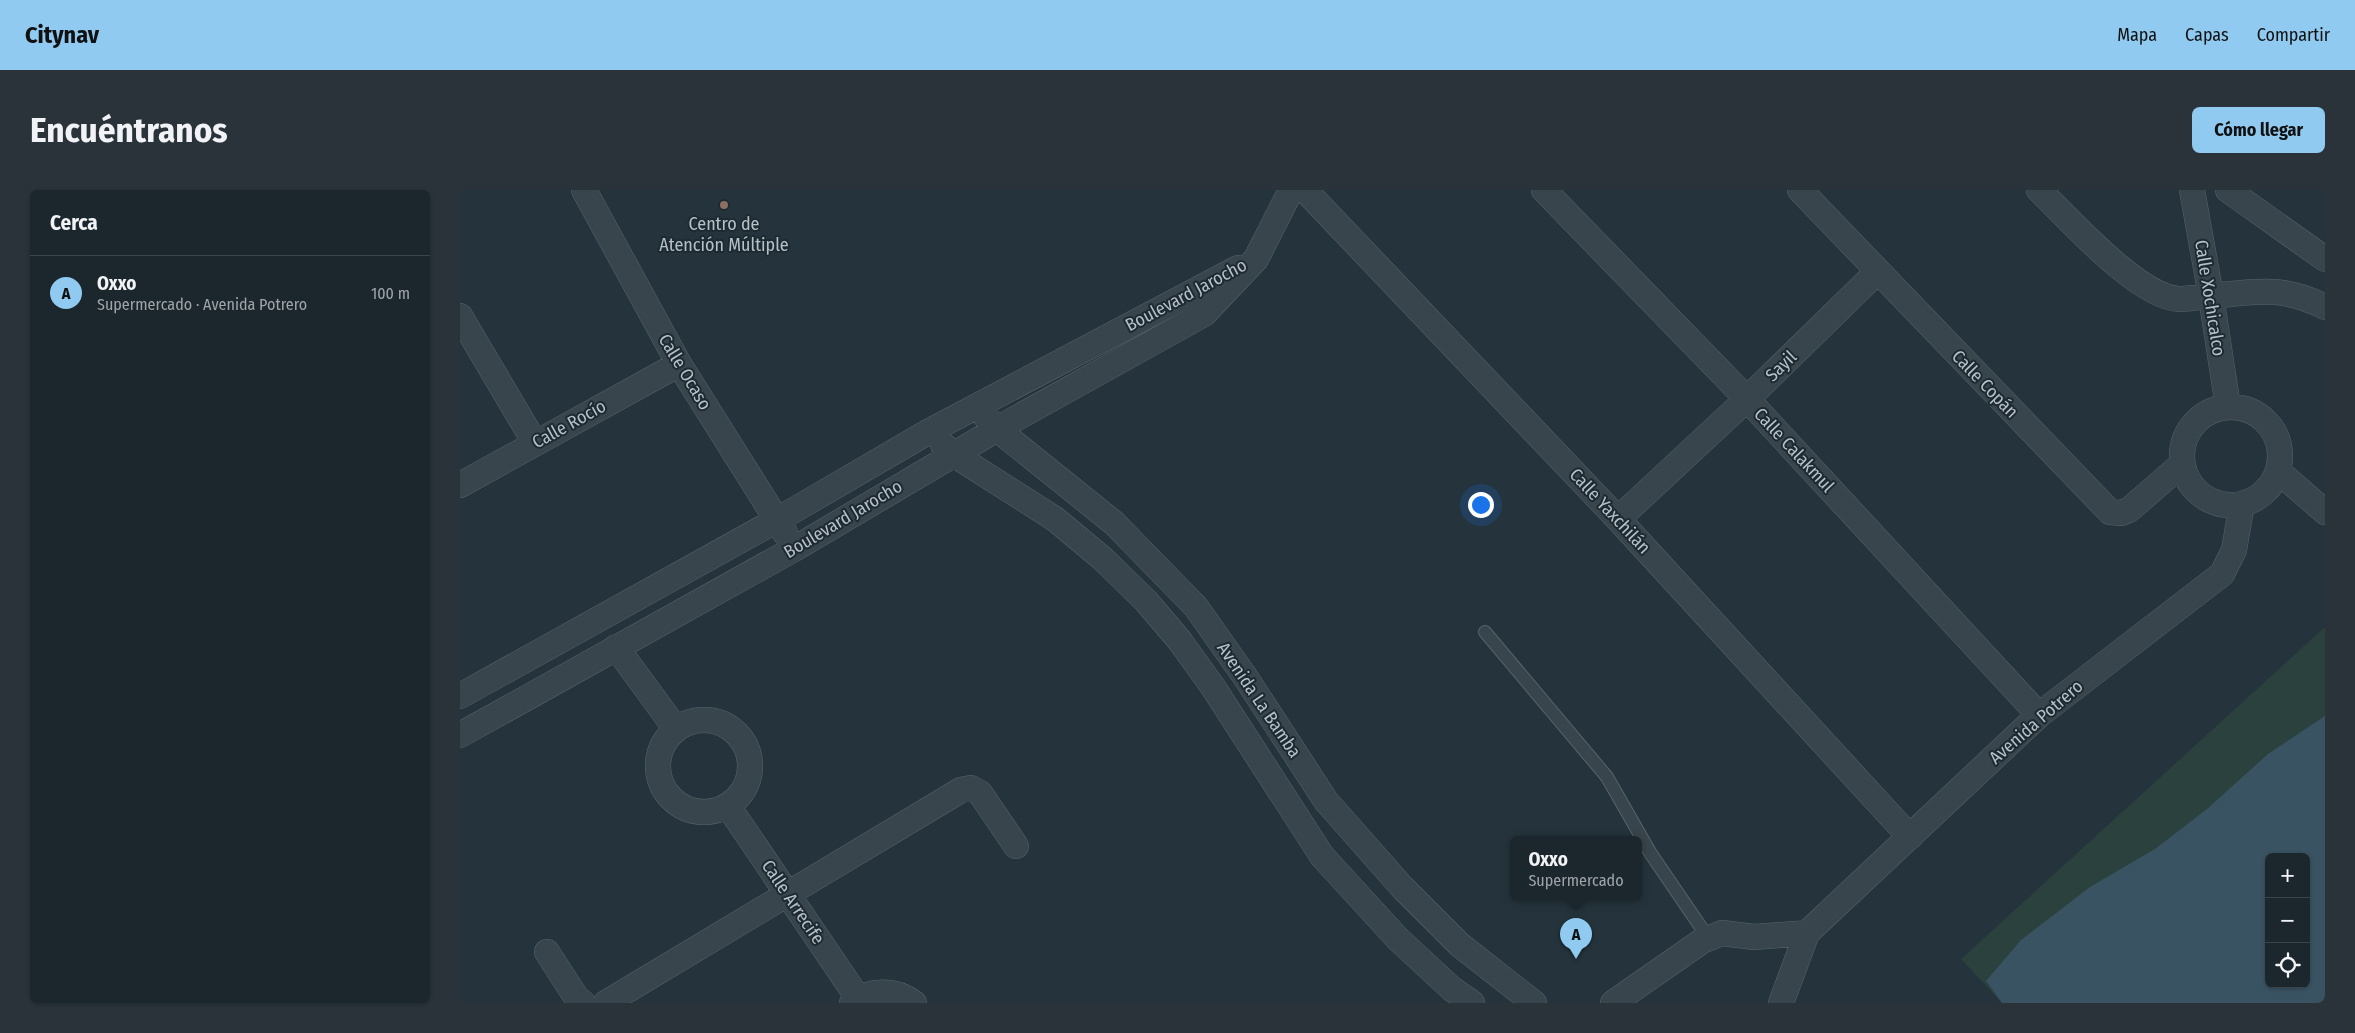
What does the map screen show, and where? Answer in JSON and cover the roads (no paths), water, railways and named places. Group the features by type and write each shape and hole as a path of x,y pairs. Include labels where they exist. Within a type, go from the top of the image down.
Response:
{"street":[{"name":"Calle Ocaso","path":"584,190 679,364 794,549"},
{"path":"1256,259 1291,190"},
{"name":"Calle Yaxchilán","path":"1305,190 1618,519 1910,837"},
{"name":"Calle Calakmul","path":"1544,190 1747,399 2039,715"},
{"name":"Calle Copán","path":"1800,190 2110,512 2121,513 2129,510 2182,464"},
{"path":"2039,190 2113,262 2134,278 2155,290 2178,299 2270,291 2295,293 2325,307"},
{"name":"Calle Xochicalco","path":"2192,190 2228,407"},
{"path":"2228,190 2325,259"},
{"name":"Boulevard Jarocho","path":"460,696 777,520 928,432 1256,259"},
{"name":"Boulevard Jarocho","path":"460,735 794,549 953,454 1204,314 1256,259"},
{"name":"Sayil","path":"1618,519 1747,399 1877,272"},
{"path":"460,316 536,443"},
{"name":"Calle Rocío","path":"460,485 679,364"},
{"name":"Avenida La Bamba","path":"976,406 997,429 1114,523 1196,607 1332,808 1402,887 1460,945 1534,1003"},
{"path":"2228,407 2246,410 2255,414 2269,426 2278,443 2280,462 2274,481 2260,496 2242,504 2219,504 2208,500 2191,485 2182,464 2182,446 2195,422 2210,412 2228,407"},
{"name":"Avenida La Bamba","path":"928,432 953,454 1055,519 1103,559 1146,601 1180,641 1213,687 1322,856 1398,939 1452,988 1472,1003"},
{"path":"2278,471 2325,512"},
{"name":"Avenida Potrero","path":"1781,1003 1807,932 2039,715 2222,574 2234,550 2242,504"},
{"path":"616,647 676,729"},
{"path":"699,720 712,721 724,725 742,741 750,764 749,776 738,798 728,806 715,811 701,812 687,809 675,802 666,792 660,779 658,766 660,752 666,739 676,729 699,720"},
{"path":"606,1003 961,790 971,788 980,793 1016,846"},
{"name":"Calle Arrecife","path":"728,806 855,1001"},
{"path":"1613,1003 1702,941 1722,933 1754,937 1807,932"},
{"path":"547,952 576,997 583,1003"},
{"path":"855,1001 874,992 892,992 908,998 914,1003"}],"lane":[{"path":"1485,632 1607,777 1641,836"},
{"path":"1642,838 1708,939"}],"water":[{"path":"2325,716 2325,1003 2002,1003 1986,981 2021,940 2090,887 2155,849 2207,809 2268,754"}],"place":[{"name":"Centro de Atención Múltiple","path":"724,205"},
{"name":"Oxxo","path":"1576,959"}]}
